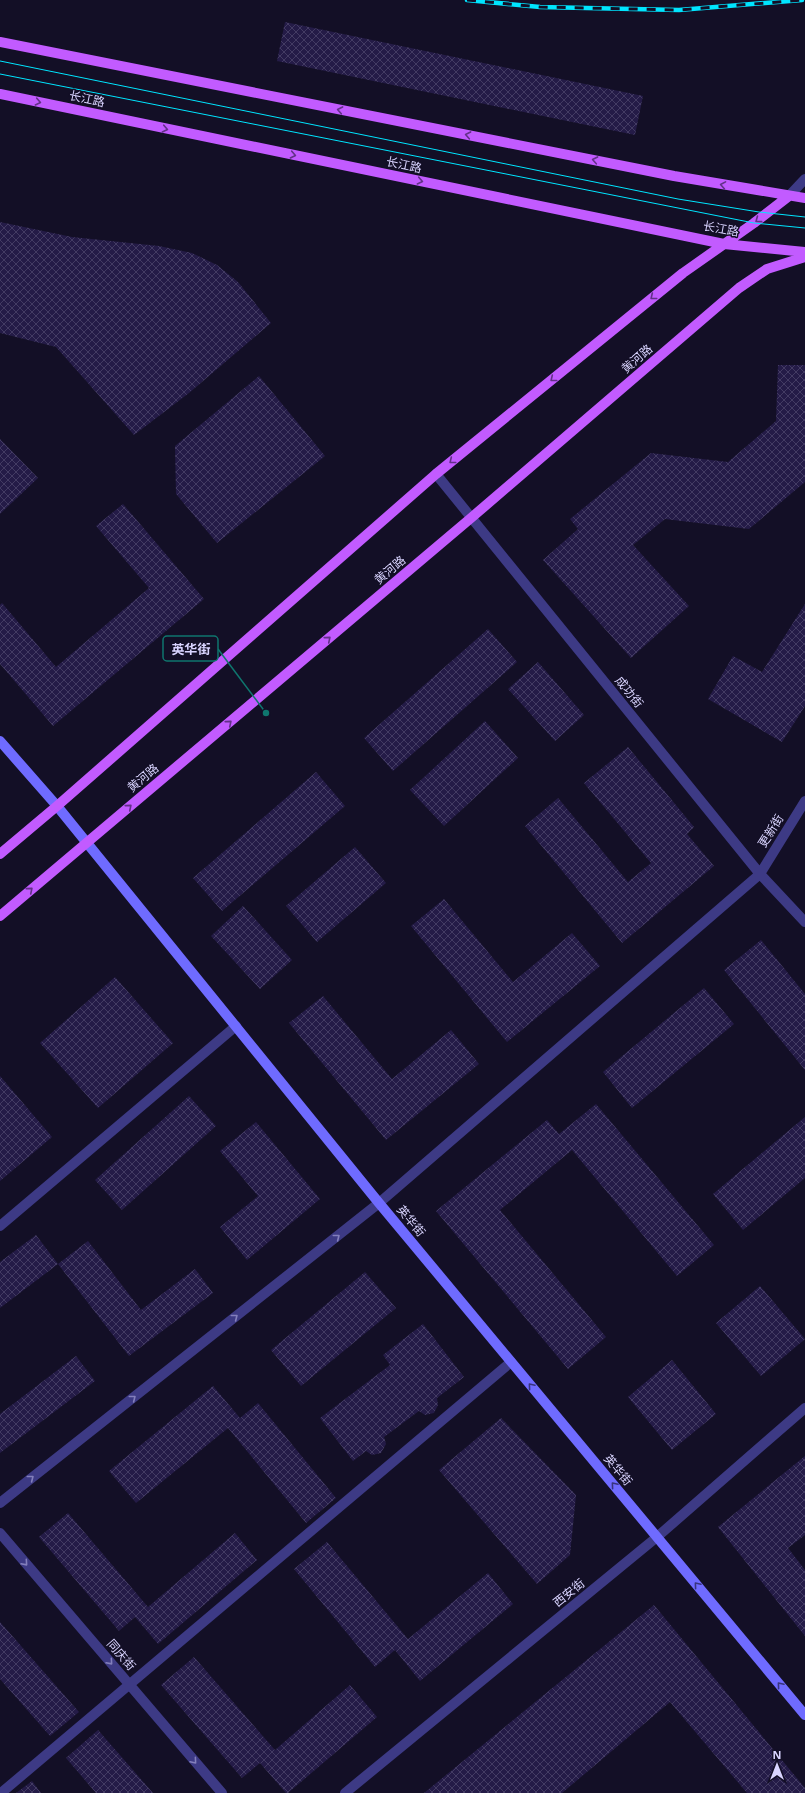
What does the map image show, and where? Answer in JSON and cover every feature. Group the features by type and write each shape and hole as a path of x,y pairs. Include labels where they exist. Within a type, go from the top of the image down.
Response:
{"main road":[{"path":"0,42 674,176 805,198"},
{"name":"长江路","path":"0,94 724,244 805,252"},
{"path":"0,854 57,806 436,474 682,273 789,196"},
{"name":"黄河路","path":"0,916 471,518 738,288 767,270 805,257"}],"street":[{"path":"789,196 805,178"},
{"name":"成功街","path":"436,474 760,874 804,919"},
{"name":"英华街","path":"0,741 57,806 379,1203 805,1716"},
{"name":"更新街","path":"0,1503 379,1203 760,874 805,801"},
{"path":"0,1226 236,1026"},
{"path":"1,1793 511,1362"},
{"name":"西安街","path":"345,1793 657,1537 805,1408"},
{"name":"同庆街","path":"0,1533 222,1793"}],"building":[{"path":"285,22 643,96 635,135 277,61"},
{"path":"0,222 72,237 159,246 192,253 217,265 238,282 271,323 189,393 134,435 56,347 0,333"},
{"path":"778,365 805,365 805,482 749,529 665,519 633,545 689,606 631,658 543,560 578,529 570,519 651,453 728,462 776,421"},
{"path":"259,376 325,456 217,543 176,494 175,446"},
{"path":"0,439 38,478 0,514"},
{"path":"123,504 204,599 53,726 0,664 0,605 2,603 56,667 149,588 96,526"},
{"path":"805,604 805,706 782,742 708,699 733,656 762,672"},
{"path":"488,629 517,662 393,771 364,738"},
{"path":"538,662 584,715 555,741 508,689"},
{"path":"485,721 518,758 444,826 410,790"},
{"path":"628,747 694,827 687,834 714,866 622,943 525,826 558,798 628,882 651,863 584,783"},
{"path":"316,772 345,806 222,911 193,878"},
{"path":"355,847 386,883 317,942 286,906"},
{"path":"444,899 513,982 572,933 600,966 507,1042 411,926"},
{"path":"243,906 292,960 260,989 211,936"},
{"path":"761,940 805,994 805,1070 724,970"},
{"path":"115,977 173,1043 98,1108 40,1043"},
{"path":"704,988 734,1024 632,1108 603,1072"},
{"path":"323,996 392,1079 451,1030 479,1064 386,1140 289,1023"},
{"path":"0,1076 52,1137 0,1181"},
{"path":"189,1096 216,1126 122,1210 95,1180"},
{"path":"596,1104 714,1245 677,1276 572,1150 500,1210 606,1337 568,1369 436,1211 547,1120 559,1134"},
{"path":"805,1117 805,1178 743,1230 713,1194"},
{"path":"256,1122 320,1199 247,1260 220,1227 258,1196 220,1151"},
{"path":"36,1235 58,1264 0,1308 0,1262"},
{"path":"88,1241 141,1310 195,1269 213,1293 129,1356 58,1264"},
{"path":"365,1272 396,1308 301,1386 271,1350"},
{"path":"760,1286 805,1339 761,1376 716,1323"},
{"path":"423,1324 464,1377 437,1398 438,1405 434,1413 425,1415 419,1411 384,1437 386,1444 381,1453 372,1455 366,1451 353,1461 320,1418 390,1365 383,1355"},
{"path":"76,1356 95,1381 0,1453 0,1414"},
{"path":"672,1360 716,1414 672,1450 628,1397"},
{"path":"213,1386 240,1418 258,1403 336,1498 306,1523 228,1428 136,1503 109,1471"},
{"path":"501,1418 576,1495 570,1555 537,1584 439,1470"},
{"path":"805,1456 805,1535 788,1548 805,1570 805,1636 718,1527"},
{"path":"68,1513 148,1607 235,1533 257,1560 158,1644 135,1617 119,1631 39,1537"},
{"path":"327,1542 408,1639 488,1573 513,1604 420,1681 395,1650 375,1667 294,1569"},
{"path":"654,1605 805,1788 805,1793 747,1793 670,1702 562,1793 424,1793"},
{"path":"0,1622 79,1712 50,1736 0,1679"},
{"path":"194,1657 275,1750 350,1685 377,1717 288,1793 286,1793 260,1763 242,1778 161,1685"},
{"path":"98,1730 153,1793 96,1793 66,1758"},
{"path":"32,1781 41,1793 16,1793"}],"tram line":[{"path":"0,61 678,199 759,212 805,217"},
{"path":"0,74 754,223 805,228"}],"railway":[{"path":"467,0 540,7 679,10 802,0"}],"place":[{"name":"英华街","path":"266,713"}]}
